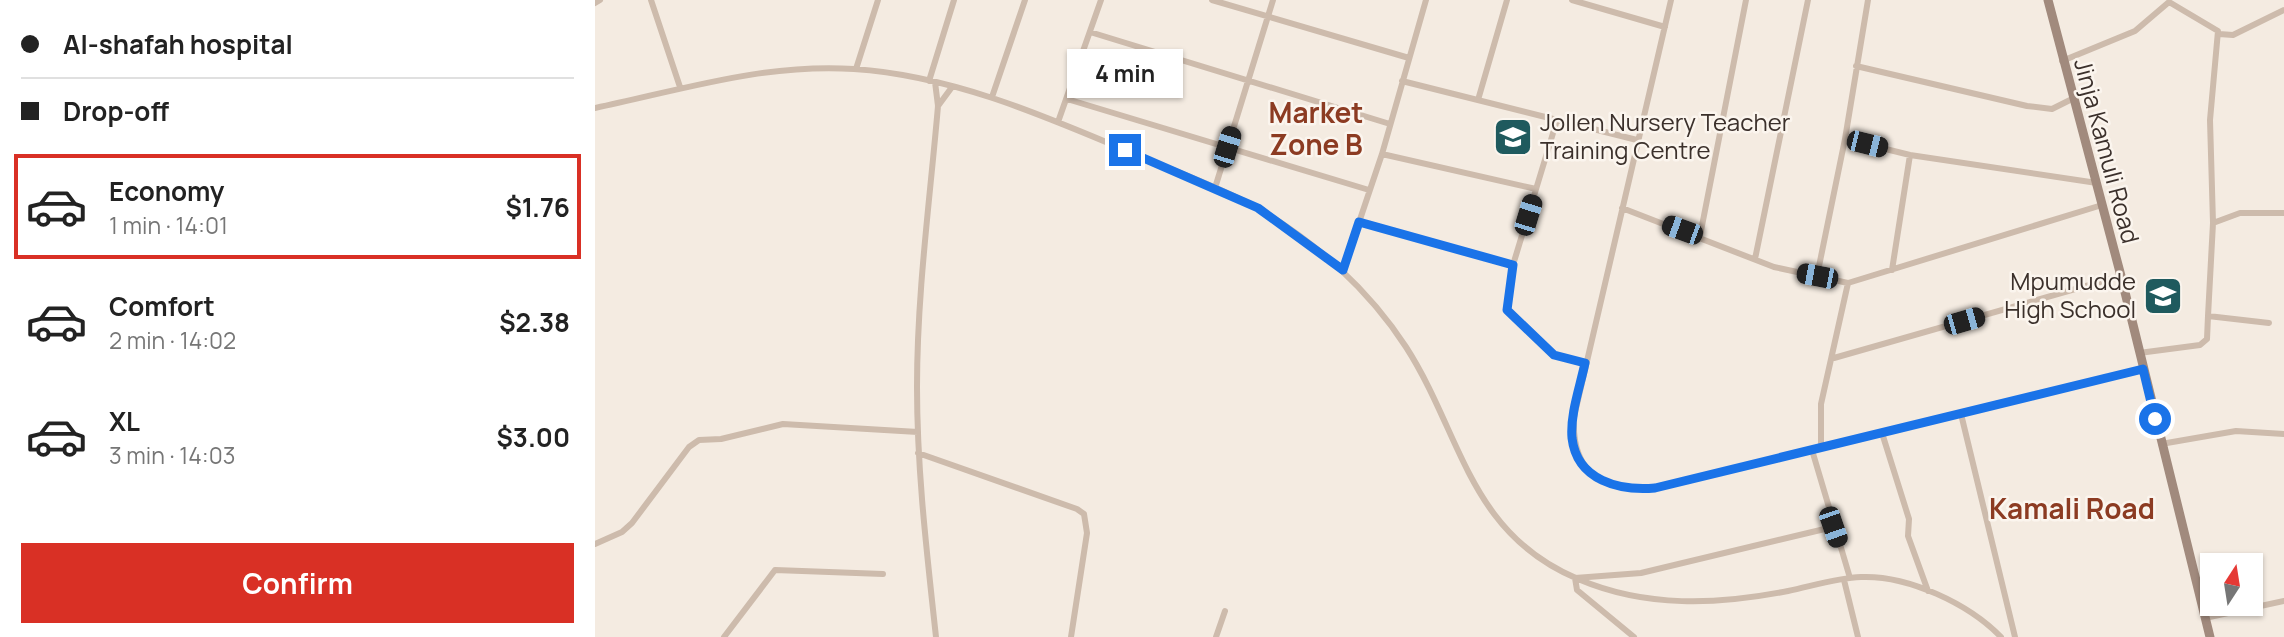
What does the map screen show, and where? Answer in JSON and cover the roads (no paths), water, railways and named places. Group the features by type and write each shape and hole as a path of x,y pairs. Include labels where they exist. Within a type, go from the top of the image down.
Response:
{"main road":[{"name":"Jinja Kamuli Road","path":"2048,0 2072,99 2121,276 2210,637"}],"street":[{"path":"595,3 600,0"},
{"path":"652,0 680,87"},
{"path":"856,69 878,0"},
{"path":"936,637 918,453 919,324 938,106 932,82 954,0"},
{"path":"992,97 1024,0"},
{"path":"1058,122 1101,0"},
{"path":"1212,0 1409,58"},
{"path":"1215,188 1273,0"},
{"path":"1343,270 1382,154 1426,0"},
{"path":"1478,100 1507,0"},
{"path":"1572,0 1665,27"},
{"path":"1671,0 1574,417 1572,439 1579,459 1592,474 1609,486 1630,490 1655,488 2143,369"},
{"path":"1700,236 1746,0"},
{"path":"1755,259 1808,0"},
{"path":"1817,276 1845,139 1868,0"},
{"path":"2062,61 2135,31 2169,2 2215,28 2219,34 2210,120 2213,223 2207,339 2200,345 2139,353"},
{"path":"2219,34 2233,35 2284,10"},
{"path":"1090,32 1390,124"},
{"path":"1856,66 2027,106 2052,109 2072,99"},
{"path":"595,108 757,72 856,69 932,82 992,97 1058,122 1258,208 1343,270 1380,311 1408,350 1483,502 1504,527 1530,550 1575,579 1639,598 1697,603 1761,596 1847,579 1876,578 1928,591 1968,610 2001,637"},
{"path":"1402,81 1637,140"},
{"path":"938,106 952,87"},
{"path":"1067,99 1369,190"},
{"path":"1557,120 1513,265 1507,310 1554,355 1585,363"},
{"path":"1845,139 1910,155 2097,183"},
{"path":"1382,154 1536,189"},
{"path":"1892,271 1910,155"},
{"path":"1622,208 1755,259 1848,283 2102,205"},
{"path":"2213,223 2240,213 2284,213"},
{"path":"1359,222 1513,265"},
{"path":"1834,358 2121,276"},
{"path":"1821,448 1820,416 1848,283"},
{"path":"2208,316 2269,323"},
{"path":"1961,414 2015,637"},
{"path":"595,544 622,532 632,523 689,447 699,440 721,439 783,424 918,432"},
{"path":"2161,444 2236,431 2284,434"},
{"path":"1882,433 1909,519 1908,537 1928,591"},
{"path":"1812,450 1847,579 1859,637"},
{"path":"918,453 1077,509 1084,514 1087,533 1071,637"},
{"path":"1575,579 1641,573 1833,527"},
{"path":"724,637 775,570 883,574"},
{"path":"1575,579 1577,590 1634,637"},
{"path":"2205,618 2284,601"},
{"path":"1216,637 1225,611"}],"place":[{"name":"Jollen Nursery Teacher Training Centre","path":"1513,137"},
{"name":"Mpumudde High School","path":"2163,296"}],"district":[{"name":"Market Zone B","path":"1316,129"},
{"name":"Kamali Road","path":"2072,509"}]}
